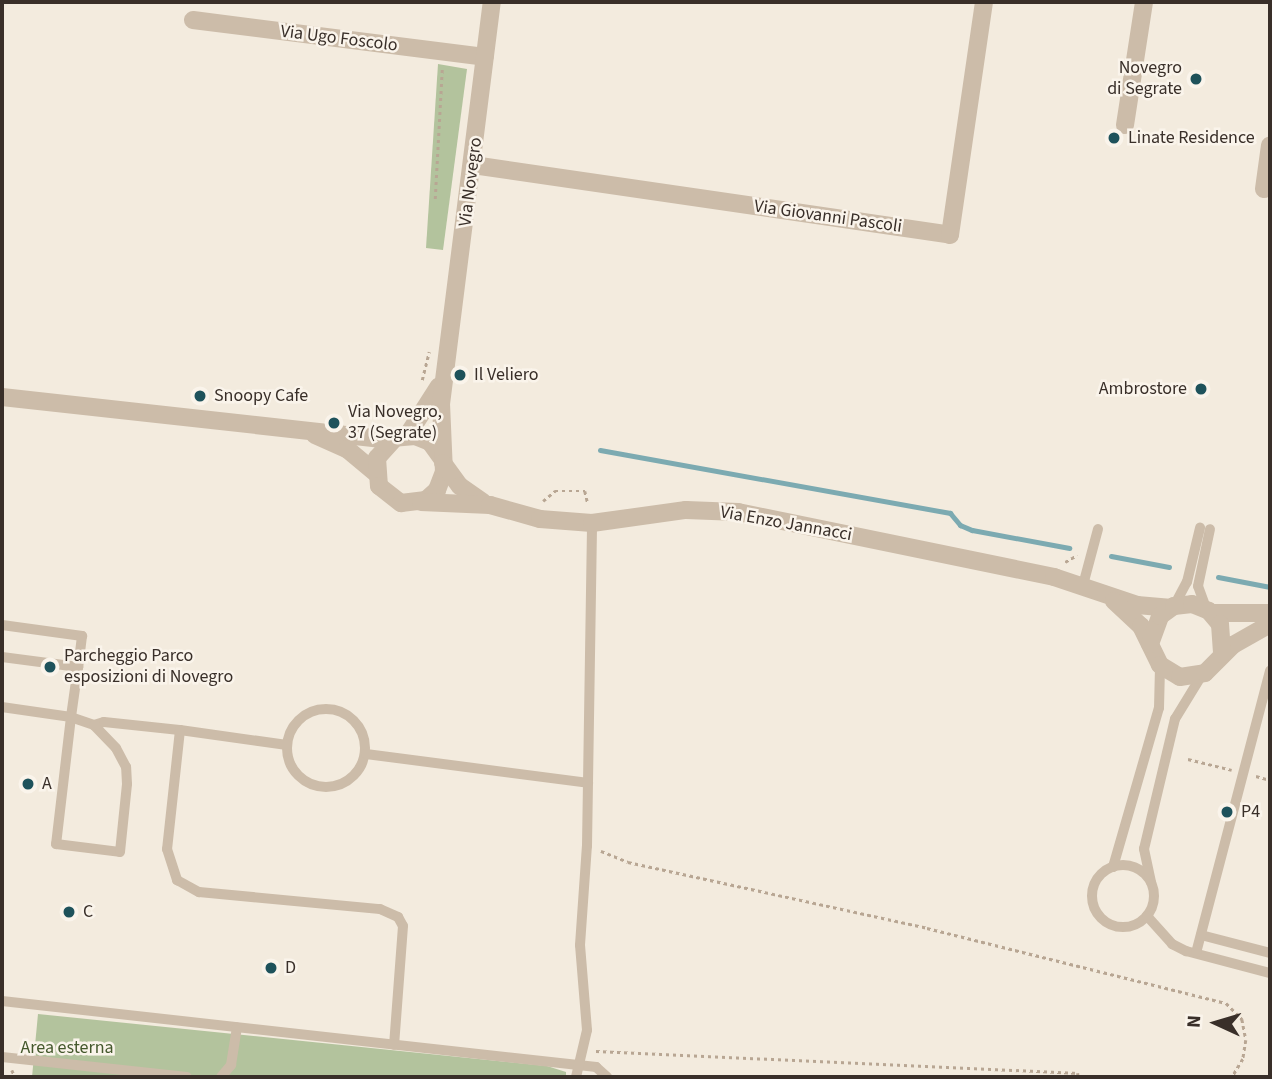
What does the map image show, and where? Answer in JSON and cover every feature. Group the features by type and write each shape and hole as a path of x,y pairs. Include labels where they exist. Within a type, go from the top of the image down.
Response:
{"street":[{"name":"Via Novegro","path":"421,502 440,485 440,416 492,2"},
{"name":"Via Giovanni Pascoli","path":"473,165 950,235 984,2"},
{"path":"1125,125 1144,2"},
{"name":"Via Ugo Foscolo","path":"193,20 485,57"},
{"path":"1264,189 1270,145"},
{"name":"Via Novegro","path":"376,473 380,453 401,437 428,409 447,363"},
{"path":"2,397 428,441 464,489 490,505"},
{"path":"295,429 340,445 376,473 390,498 406,504 421,502"},
{"name":"Via Enzo Jannacci","path":"421,502 490,505 540,519 592,523 687,510 738,512 1083,585 1146,607 1192,604 1210,612 1270,613"},
{"name":"Via Enzo Jannacci","path":"1106,594 1136,620 1160,665"},
{"path":"1150,644 1156,621 1172,607"},
{"path":"1210,612 1222,630 1222,654"},
{"path":"1160,665 1180,677 1202,674 1222,654 1270,624"}],"lane":[{"path":"576,1077 584,1050 580,945 589,783 592,523"},
{"path":"1083,585 1098,528"},
{"path":"1172,607 1187,582 1205,529 1198,586 1210,612"},
{"path":"2,625 82,636 71,717 56,844 120,852 126,767 94,725 71,717 2,707"},
{"path":"2,657 78,667"},
{"path":"1113,867 1159,708 1160,665"},
{"path":"1196,953 1270,671"},
{"path":"1151,883 1135,868 1113,867 1099,877 1093,889 1098,914 1108,923 1125,927 1147,916 1154,900 1151,883 1144,849 1175,719 1202,674"},
{"path":"318,709 331,709 343,712 361,730 366,754 361,767 342,785 315,786 294,771 287,745 297,722 318,709"},
{"path":"94,725 104,722 287,745"},
{"path":"180,730 167,849 177,880 199,892 380,909 398,917 403,926 394,1045"},
{"path":"366,754 589,783"},
{"path":"1147,916 1172,944 1270,973"},
{"path":"1201,935 1270,953"},
{"path":"2,1001 596,1067 607,1077"},
{"path":"221,1077 231,1065 237,1027"},
{"path":"2,1057 187,1077"}],"path":[{"path":"435,199 443,52"},
{"path":"419,391 429,346"},
{"path":"587,846 628,862 927,928 1226,1003 1242,1019 1245,1040 1243,1059 1231,1077"},
{"path":"584,1050 1078,1073 1078,1077"}],"green space":[{"path":"438,64 467,69 443,250 426,248"},
{"name":"Area esterna","path":"38,1014 547,1066 566,1072 566,1077 32,1077"}],"waterway":[{"path":"600,450 950,513 960,525 972,530 1069,548"},
{"path":"1111,556 1169,567"},
{"path":"1218,577 1270,587"}],"place":[{"name":"Novegro di Segrate","path":"1196,79"},
{"name":"Linate Residence","path":"1114,138"},
{"name":"Il Veliero","path":"460,375"},
{"name":"Ambrostore","path":"1201,389"},
{"name":"Snoopy Cafe","path":"200,396"},
{"name":"Via Novegro, 37 (Segrate)","path":"334,423"},
{"name":"Parcheggio Parco esposizioni di Novegro","path":"50,667"},
{"name":"A","path":"28,784"},
{"name":"P4","path":"1227,812"},
{"name":"C","path":"69,912"},
{"name":"D","path":"271,968"}]}
